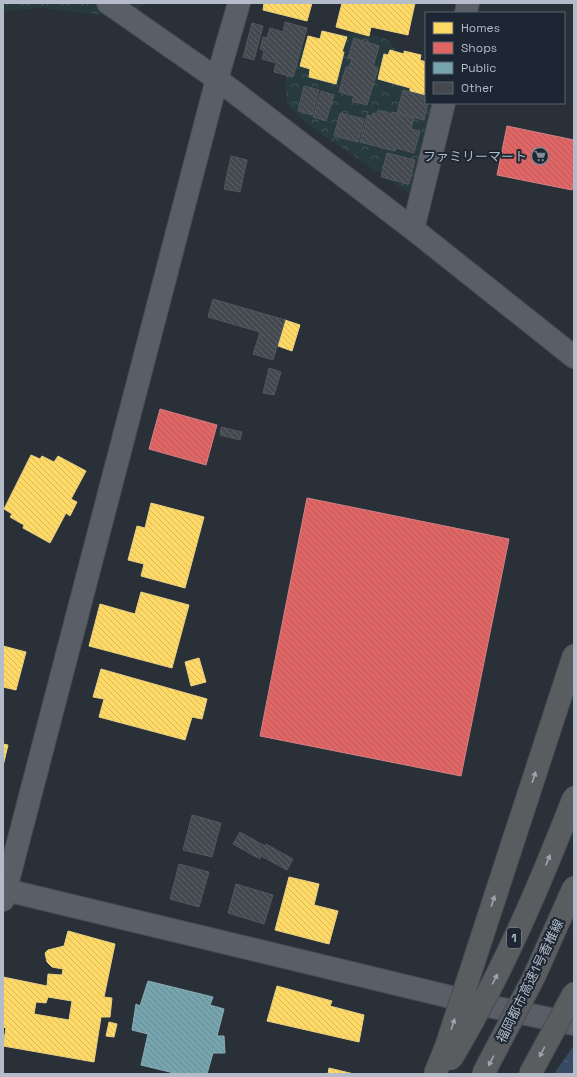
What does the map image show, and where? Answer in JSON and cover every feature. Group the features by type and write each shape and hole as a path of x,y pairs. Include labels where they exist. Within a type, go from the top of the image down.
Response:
{"highway":[{"path":"436,1074 574,655"},
{"name":"1","path":"442,1074 471,1027 502,965 556,843 574,797"},
{"name":"福岡都市高速1号香椎線","path":"484,1074 534,977 574,887"},
{"path":"530,1074 574,993"}],"street":[{"path":"108,3 217,79 413,229 574,356"},
{"path":"239,3 217,79 4,893 488,1006 574,1024"},
{"path":"413,229 444,104"},
{"path":"436,1074 488,1006"}],"green space":[{"path":"3,3 144,3 138,10 121,17 41,8 9,11 3,13"},
{"path":"335,34 378,36 389,42 406,66 425,97 425,104 429,104 438,120 416,198 308,125 287,104 285,73 294,55 312,40"}],"water":[{"path":"574,1045 574,1074 554,1074"}],"building: Homes":[{"path":"264,3 312,3 307,21 263,10"},
{"path":"342,3 415,3 408,35 371,27 369,36 336,27"},
{"path":"322,31 347,37 342,52 344,52 336,84 309,77 310,69 300,66 308,36 320,39"},
{"path":"390,50 404,54 404,51 421,55 420,60 425,62 425,95 410,91 410,88 378,79 384,54 388,55"},
{"path":"285,320 300,325 292,351 278,346"},
{"path":"31,455 40,459 42,456 54,462 58,456 86,471 71,499 77,502 70,516 66,513 50,543 23,528 24,525 10,517 12,514 4,509"},
{"path":"151,503 204,517 185,588 141,576 144,564 128,560 137,526 145,528"},
{"path":"141,592 189,605 172,668 89,646 100,604 135,614"},
{"path":"3,646 26,652 16,690 3,687"},
{"path":"199,658 206,682 191,686 185,662"},
{"path":"101,669 207,699 202,719 192,717 185,740 99,717 104,699 93,697"},
{"path":"3,744 8,745 3,766"},
{"path":"289,877 319,884 314,905 338,911 329,944 275,930"},
{"path":"68,931 115,944 104,997 112,998 110,1017 101,1017 94,1062 3,1046 6,1028 3,1027 3,977 47,986 48,974 62,975 63,969 52,967 47,962 45,953 48,950 64,946","holes":["48,997 72,1001 69,1020 34,1014 36,1002 46,1003"]},
{"path":"277,986 332,1001 330,1006 364,1015 359,1042 267,1021"},
{"path":"109,1022 117,1024 114,1037 106,1036"},
{"path":"329,1068 354,1074 328,1074"}],"building: Shops":[{"path":"507,126 574,140 574,180 572,190 497,175"},
{"path":"160,409 217,425 206,465 149,449"},
{"path":"307,498 509,539 461,776 260,736"}],"building: Public":[{"path":"148,981 213,997 210,1005 224,1009 217,1036 224,1036 225,1053 213,1053 207,1074 178,1074 141,1065 148,1034 132,1030 136,1004 140,1006"}],"building: Other":[{"path":"285,22 307,28 293,77 274,72 276,63 262,59 264,51 260,49 263,37 267,38 270,28 283,32"},
{"path":"252,23 263,26 254,60 243,57"},
{"path":"354,38 379,46 373,67 378,69 367,105 352,101 354,96 339,92 346,67 349,67 352,59 348,58"},
{"path":"304,86 319,90 312,115 298,111"},
{"path":"403,90 425,96 425,104 428,104 424,120 397,113"},
{"path":"321,91 334,95 326,121 313,117"},
{"path":"378,110 392,114 392,112 414,117 411,129 420,131 414,153 396,148 395,151 360,142 367,115 372,116 373,113 377,114"},
{"path":"340,113 364,119 358,142 334,136"},
{"path":"387,153 415,160 409,184 381,177"},
{"path":"231,156 247,160 240,192 224,189"},
{"path":"213,299 285,320 273,360 253,354 260,332 208,317"},
{"path":"269,368 281,372 274,395 263,393"},
{"path":"221,427 242,432 240,440 220,435"},
{"path":"192,815 221,823 212,857 183,850"},
{"path":"240,832 293,859 287,870 261,856 260,859 233,844"},
{"path":"179,864 209,872 199,907 170,899"},
{"path":"236,884 273,895 264,924 228,913"}],"place":[{"name":"ファミリーマート","path":"540,156"}]}
